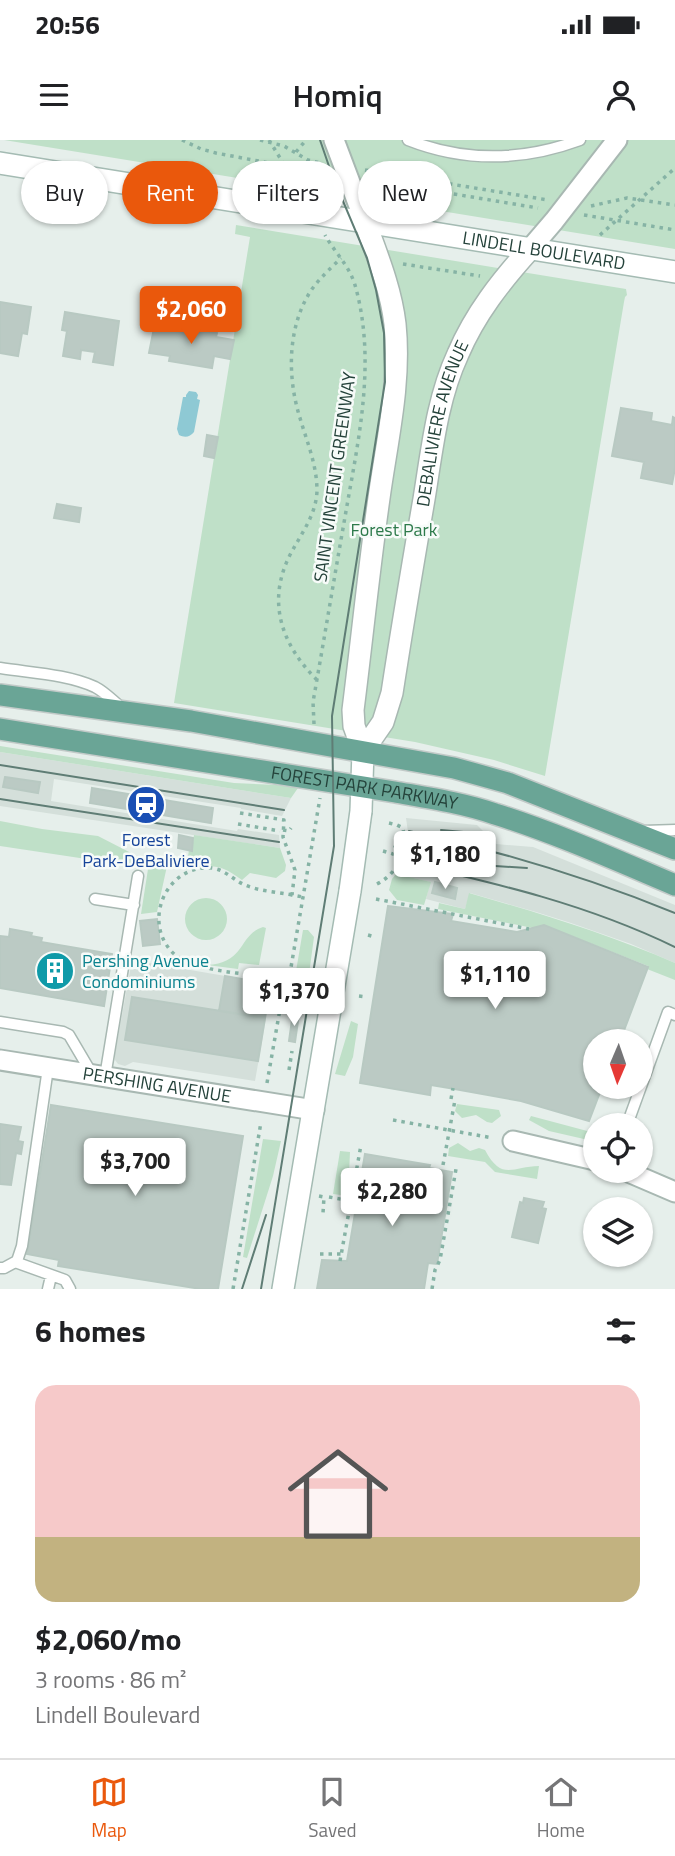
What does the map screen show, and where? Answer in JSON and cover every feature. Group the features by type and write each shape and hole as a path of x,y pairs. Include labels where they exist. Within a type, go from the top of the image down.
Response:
{"main road":[{"name":"LINDELL BOULEVARD","path":"0,163 358,221"},
{"path":"283,1289 362,811 363,751 354,726 353,709 379,499 396,392 397,367 390,297 366,224"},
{"name":"LINDELL BOULEVARD","path":"377,224 675,272"},
{"name":"DEBALIVIERE AVENUE","path":"363,751 380,728 392,693 433,445 448,377 467,333 482,309 503,279 530,249"},
{"name":"FOREST PARK PARKWAY","path":"0,695 191,721 454,768 508,783 675,849"},
{"name":"FOREST PARK PARKWAY","path":"0,729 457,803 532,827 675,885"}],"street":[{"path":"334,140 358,203"},
{"name":"DEBALIVIERE AVENUE","path":"530,249 617,140"},
{"name":"PERSHING AVENUE","path":"0,1060 314,1110"},
{"path":"513,1141 583,1157"},
{"path":"653,1183 675,1192"}],"lane":[{"path":"408,140 450,153 502,157 547,151 580,140"},
{"path":"0,668 63,678 98,688 128,712"},
{"path":"632,831 675,830"},
{"path":"98,1075 138,876"},
{"path":"95,899 134,905"},
{"path":"631,1113 668,1012 675,1015"},
{"path":"0,1022 69,1035 98,1075"},
{"path":"0,1268 17,1261 22,1246 48,1068"},
{"path":"15,1262 65,1280 70,1289"},
{"path":"48,1289 51,1276"}],"path":[{"path":"182,140 201,149 257,161"},
{"path":"260,140 284,146 312,161"},
{"path":"296,152 306,140"},
{"path":"270,141 283,161"},
{"path":"600,235 675,168"},
{"path":"452,185 553,201"},
{"path":"452,194 547,209"},
{"path":"583,205 597,205 627,198 675,205"},
{"path":"584,215 675,230"},
{"name":"SAINT VINCENT GREENWAY","path":"314,724 313,702 356,452 365,381 365,342 355,284 349,268 328,241"},
{"path":"317,680 288,642 279,598 281,579 310,518 317,494 312,455 294,398 291,362 302,306 317,282 342,258"},
{"path":"395,262 480,276"},
{"path":"267,1084 280,1009 289,981 321,793"},
{"path":"240,813 284,820 281,830 295,870 292,895"},
{"path":"377,884 392,873 407,842 402,828 389,822"},
{"path":"238,824 289,831 291,828"},
{"path":"407,842 428,846 426,852 409,849"},
{"path":"393,853 395,846"},
{"path":"383,851 402,855"},
{"path":"289,981 186,962 166,943 158,917 167,888 179,877 194,870 221,870 244,885 303,897"},
{"path":"376,898 529,929"},
{"path":"368,935 375,937"},
{"path":"359,996 367,997"},
{"path":"289,1070 292,1051"},
{"path":"443,1166 453,1088"},
{"path":"393,1120 513,1141"},
{"path":"233,1289 261,1123"},
{"path":"340,1261 361,1145"},
{"path":"432,1289 435,1270 440,1260 456,1169"},
{"path":"329,1197 351,1201"},
{"path":"323,1205 323,1213 326,1216"},
{"path":"320,1254 341,1255"}],"shaded area":[{"path":"0,752 291,798 282,816 54,779 51,801 237,831 279,835 280,848 0,806"},
{"path":"406,818 477,825 496,844 533,847 675,905 675,963 571,923 470,893 465,909 426,899 430,882 396,874 407,851 430,855 432,843 409,839"},
{"path":"132,960 272,984 255,1081 133,1062 125,1066 118,1064 115,1054"}],"green space":[{"path":"4,140 675,140 675,249 452,213 452,161 358,161 358,198 344,195 344,161 232,161 232,177 218,175 218,161 133,161"},
{"name":"Forest Park","path":"236,225 626,289 545,776 494,760 415,742 174,703 250,237 235,234"},
{"path":"0,746 234,783 298,788 291,798 0,752"},
{"path":"0,821 98,836 133,854 133,866 0,846"},
{"path":"194,835 280,848 286,865 285,871 276,878 250,873 242,880 216,867 186,869"},
{"path":"167,866 157,912 141,914 148,869"},
{"path":"396,874 431,882 424,905 397,900 389,890"},
{"path":"469,893 573,925 675,963 675,980 647,969 648,966 544,925 533,928 438,909 439,903 465,909"},
{"path":"206,898 221,904 227,919 221,934 206,940 191,934 185,919 191,904"},
{"path":"263,927 266,928 259,965 239,963 238,969 207,965 229,959 249,936"},
{"path":"303,930 308,930 314,937 305,1004 295,1002 293,1011 284,1010 295,977"},
{"path":"351,1021 358,1024 353,1057 345,1076 335,1074"},
{"path":"457,1104 499,1110 501,1116 492,1123 476,1115 462,1118 455,1111"},
{"path":"531,1116 583,1130 583,1139 549,1131 529,1120"},
{"path":"263,1139 281,1141 247,1258 243,1257"},
{"path":"458,1143 470,1151 479,1148 485,1150 491,1160 503,1169 539,1166 537,1179 495,1172 485,1162 448,1156 449,1148"},
{"path":"340,1151 350,1152 348,1196 333,1194"}],"water":[{"path":"189,391 196,392 197,399 200,400 194,432 183,436 179,435 177,429 183,397 186,397"}],"building":[{"path":"0,302 31,307 27,334 22,333 18,356 0,353"},
{"path":"65,312 119,321 113,365 93,362 95,352 81,350 80,359 63,356 67,331 62,330"},
{"path":"176,327 217,333 216,337 234,340 230,359 214,356 212,368 169,361 170,356 149,353 154,328 176,331"},
{"path":"621,408 652,413 651,421 672,425 673,417 675,418 675,468 672,484 641,478 644,462 612,456"},
{"path":"207,435 218,437 214,458 204,456"},
{"path":"57,504 81,508 79,522 54,518"},
{"path":"5,777 40,782 38,793 3,787"},
{"path":"92,788 213,808 211,823 90,803"},
{"path":"179,835 193,838 192,851 178,848"},
{"path":"435,882 457,888 455,899 432,893"},
{"path":"388,906 453,914 451,921 517,932 544,925 648,967 625,1029 583,1029 583,1099 597,1099 592,1113 583,1113 583,1119 521,1101 431,1085 430,1095 360,1083"},
{"path":"157,919 160,944 143,946 140,921"},
{"name":"Pershing Avenue Condominiums","path":"10,929 32,933 31,936 42,938 41,942 112,954 104,1006 0,988 0,936 9,937"},
{"path":"225,976 270,984 265,1018 219,1011"},
{"path":"132,997 265,1018 258,1061 125,1040"},
{"path":"293,1013 299,1014 295,1042 289,1041"},
{"path":"51,1105 243,1136 218,1289 201,1289 58,1266 59,1260 27,1254"},
{"path":"0,1124 21,1127 18,1141 23,1142 21,1154 16,1153 11,1185 0,1184"},
{"path":"365,1154 430,1165 429,1168 452,1172 437,1264 428,1263 424,1289 317,1289 322,1260 347,1261"},
{"path":"524,1198 544,1202 542,1208 546,1209 538,1243 512,1237 520,1202 523,1203"}],"tram line":[{"path":"261,1289 334,846 332,716 385,382 384,333 376,290 367,258 320,140"},
{"path":"0,765 284,810"},
{"path":"0,799 279,842"},
{"path":"441,830 486,834"},
{"path":"409,831 544,866 675,913"},
{"path":"403,862 508,887 575,907 675,947"},
{"path":"436,862 527,868"},
{"path":"242,1289 266,1215"}],"place":[{"name":"Forest Park-DeBaliviere","path":"146,805"},
{"name":"Pershing Avenue Condominiums","path":"55,971"}]}
